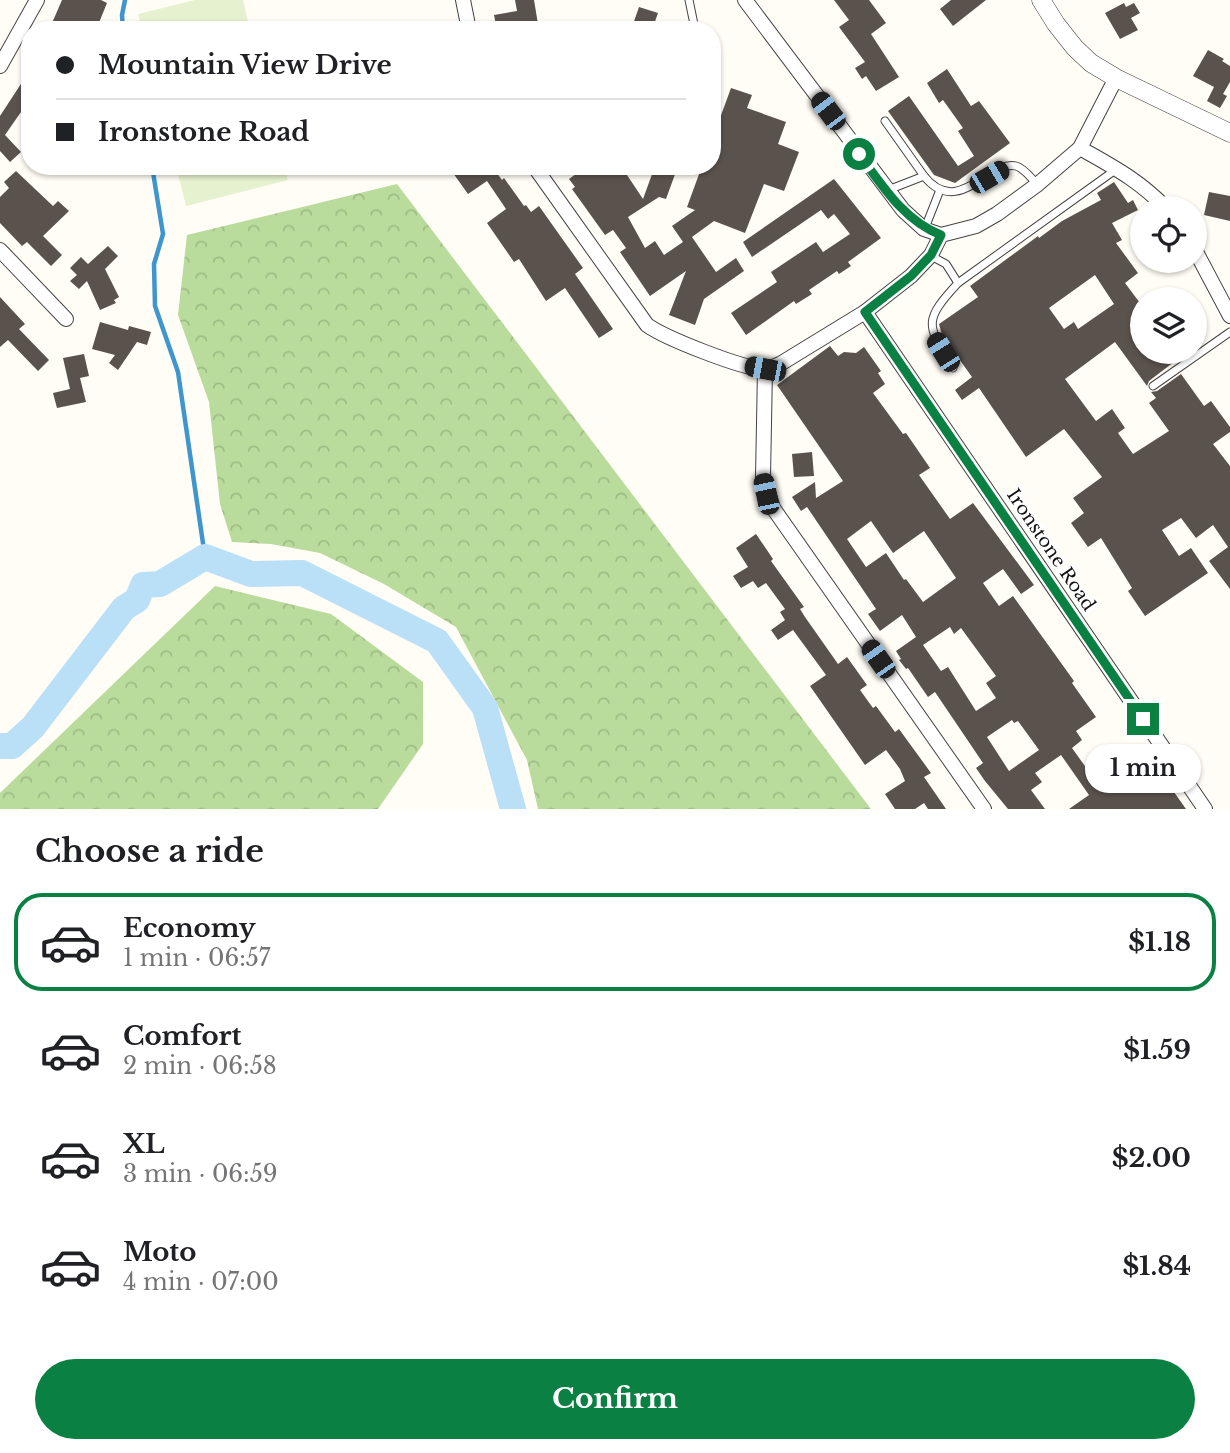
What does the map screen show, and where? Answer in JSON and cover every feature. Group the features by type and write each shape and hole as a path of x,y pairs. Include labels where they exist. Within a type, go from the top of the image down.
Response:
{"street":[{"path":"25,21 37,0"},
{"path":"463,0 467,21"},
{"path":"745,0 903,210 925,229 941,235 976,226 1011,205 1080,148 1116,78"},
{"path":"1041,0 1075,48 1091,63 1116,78 1230,133"},
{"path":"0,66 21,29"},
{"path":"1080,148 1118,168 1155,196"},
{"path":"540,175 647,325 675,341 765,369 780,365 865,312 911,276 931,255 941,235"},
{"path":"0,250 66,319"},
{"path":"1207,273 1230,316"},
{"name":"Ironstone Road","path":"865,312 1205,809"},
{"path":"765,369 763,477 773,508 984,809"}],"lane":[{"path":"689,0 693,21"},
{"path":"885,121 924,176 940,190 951,192 967,187 1013,165 1038,184"},
{"path":"953,368 934,336 932,321 938,304 958,283 1118,168"},
{"path":"888,191 924,176"},
{"path":"925,229 940,190"},
{"path":"931,255 946,264 958,283"},
{"path":"1153,386 1230,332"}],"green space":[{"path":"195,0 243,0 248,21 140,21 138,14"},
{"path":"178,175 287,175 288,180 186,206"},
{"path":"397,184 871,809 538,809 527,760 456,627 384,584 320,553 271,544 232,542 220,504 209,402 178,315 187,235"},
{"path":"215,586 331,614 423,682 423,744 378,809 0,809 0,793"}],"building":[{"path":"62,0 101,0 107,3 100,21 53,21"},
{"path":"515,0 534,0 538,21 495,21 494,15 517,11"},
{"path":"834,0 869,0 886,23 871,34 899,77 876,91 866,76 862,79 855,68 865,62 839,27 849,20"},
{"path":"951,0 986,0 953,26 940,9"},
{"path":"1124,3 1126,7 1134,3 1140,13 1131,18 1138,30 1120,39 1105,13"},
{"path":"639,7 658,13 655,21 634,21"},
{"path":"1208,50 1224,59 1222,61 1230,66 1230,82 1223,94 1227,96 1220,108 1207,101 1214,87 1193,76"},
{"path":"947,69 971,106 979,101 1010,143 955,183 934,175 888,111 909,96 958,166 974,156 958,131 963,128 943,100 939,103 927,83"},
{"path":"21,84 21,112 5,135 21,152 10,162 0,151 0,116"},
{"path":"731,88 752,95 747,108 786,122 778,144 799,152 784,191 764,184 745,233 714,221 692,237 716,272 736,258 744,271 704,299 695,325 669,315 686,271 650,296 620,252 626,248 613,230 605,235 572,189 575,187 569,179 574,175 627,175 643,199 652,175 675,175 666,199 659,197 628,217 645,248 655,241 664,255 683,242 672,226 695,210 687,207 699,175 721,175 721,115"},
{"path":"16,171 53,206 58,201 69,211 43,236 62,255 51,266 27,242 22,246 0,223 0,197 9,188 4,182"},
{"path":"454,175 498,175 502,180 504,178 531,212 539,206 583,268 575,274 613,329 599,338 565,288 546,301 519,259 514,262 487,223 506,209 487,181 468,194"},
{"path":"834,179 881,238 848,262 851,266 839,274 837,271 809,290 812,294 796,304 794,301 746,335 731,313 777,282 771,272 816,242 823,252 850,234 834,214 828,219 821,210 752,257 743,242"},
{"path":"1114,182 1128,203 1130,202 1130,214 1112,223 1122,240 1116,243 1130,262 1130,273 1138,273 1125,283 1130,290 1130,363 1115,342 1065,379 1096,421 1112,409 1125,428 1118,433 1133,454 1169,431 1149,403 1156,398 1151,392 1157,391 1181,374 1204,406 1211,401 1230,427 1230,432 1213,444 1230,466 1230,589 1209,561 1228,547 1213,525 1196,538 1181,518 1162,530 1179,556 1191,548 1208,573 1145,616 1128,591 1132,588 1101,538 1088,547 1071,523 1084,513 1073,498 1102,477 1064,429 1026,457 979,388 962,400 955,390 972,377 942,335 939,324 978,297 970,286 1038,236 1039,238 1062,221 1101,200 1097,193","holes":["1095,275 1114,304 1078,329 1074,322 1064,329 1049,308"]},
{"path":"1209,192 1230,196 1230,221 1207,216"},
{"path":"108,246 118,256 105,269 119,297 114,300 116,303 100,310 87,281 79,289 70,281 77,275 70,268 81,257 88,264"},
{"path":"0,297 25,324 19,329 49,360 38,371 8,340 0,347"},
{"path":"100,322 128,330 129,326 151,332 147,345 137,342 118,370 109,363 115,355 92,349"},
{"path":"830,346 838,356 844,352 856,353 864,347 881,371 878,373 885,384 873,393 930,468 919,475 950,519 973,503 1034,585 1021,594 1003,569 983,583 999,606 1013,596 1074,681 1072,683 1096,717 1076,731 1082,740 1072,748 1100,787 1147,754 1186,809 1069,809 1089,795 1061,755 1035,773 1042,782 1031,790 1045,809 1008,809 976,768 983,763 935,692 928,697 908,668 899,660 901,659 896,651 916,637 902,615 880,631 868,614 876,609 807,507 801,511 792,497 815,482 816,498 843,481 777,385","holes":["871,521 893,553 924,531 956,578 923,602 886,553 866,567 847,539","950,627 954,634 961,628 996,676 986,683 996,698 976,711 948,667 941,671 923,645","1012,720 1014,723 1018,721 1039,750 1009,771 987,737"]},
{"path":"84,354 89,376 80,378 86,402 57,408 53,393 70,389 63,358"},
{"path":"1131,364 1171,364 1149,381 1147,386"},
{"path":"812,452 814,476 794,477 792,454"},
{"path":"756,534 773,559 771,561 804,607 800,609 805,617 838,664 847,657 867,685 860,690 873,708 876,706 895,732 899,729 931,773 924,777 946,809 928,809 924,803 915,809 895,809 885,794 905,781 900,769 886,750 865,765 810,686 826,675 793,630 778,640 771,630 785,620 780,612 785,609 766,583 758,588 753,581 741,588 733,576 748,567 736,548"}],"waterway":[{"path":"122,21 125,0"},
{"path":"153,175 163,234 154,264 155,306 178,372 205,557"},
{"path":"0,746 12,746 33,727 124,608 137,600 143,585 160,584 205,557 251,574 302,573 437,641 485,708 513,809"}],"route":[{"path":"859,154 903,210 925,229 941,235 931,255 911,276 865,312 1143,719"}]}
